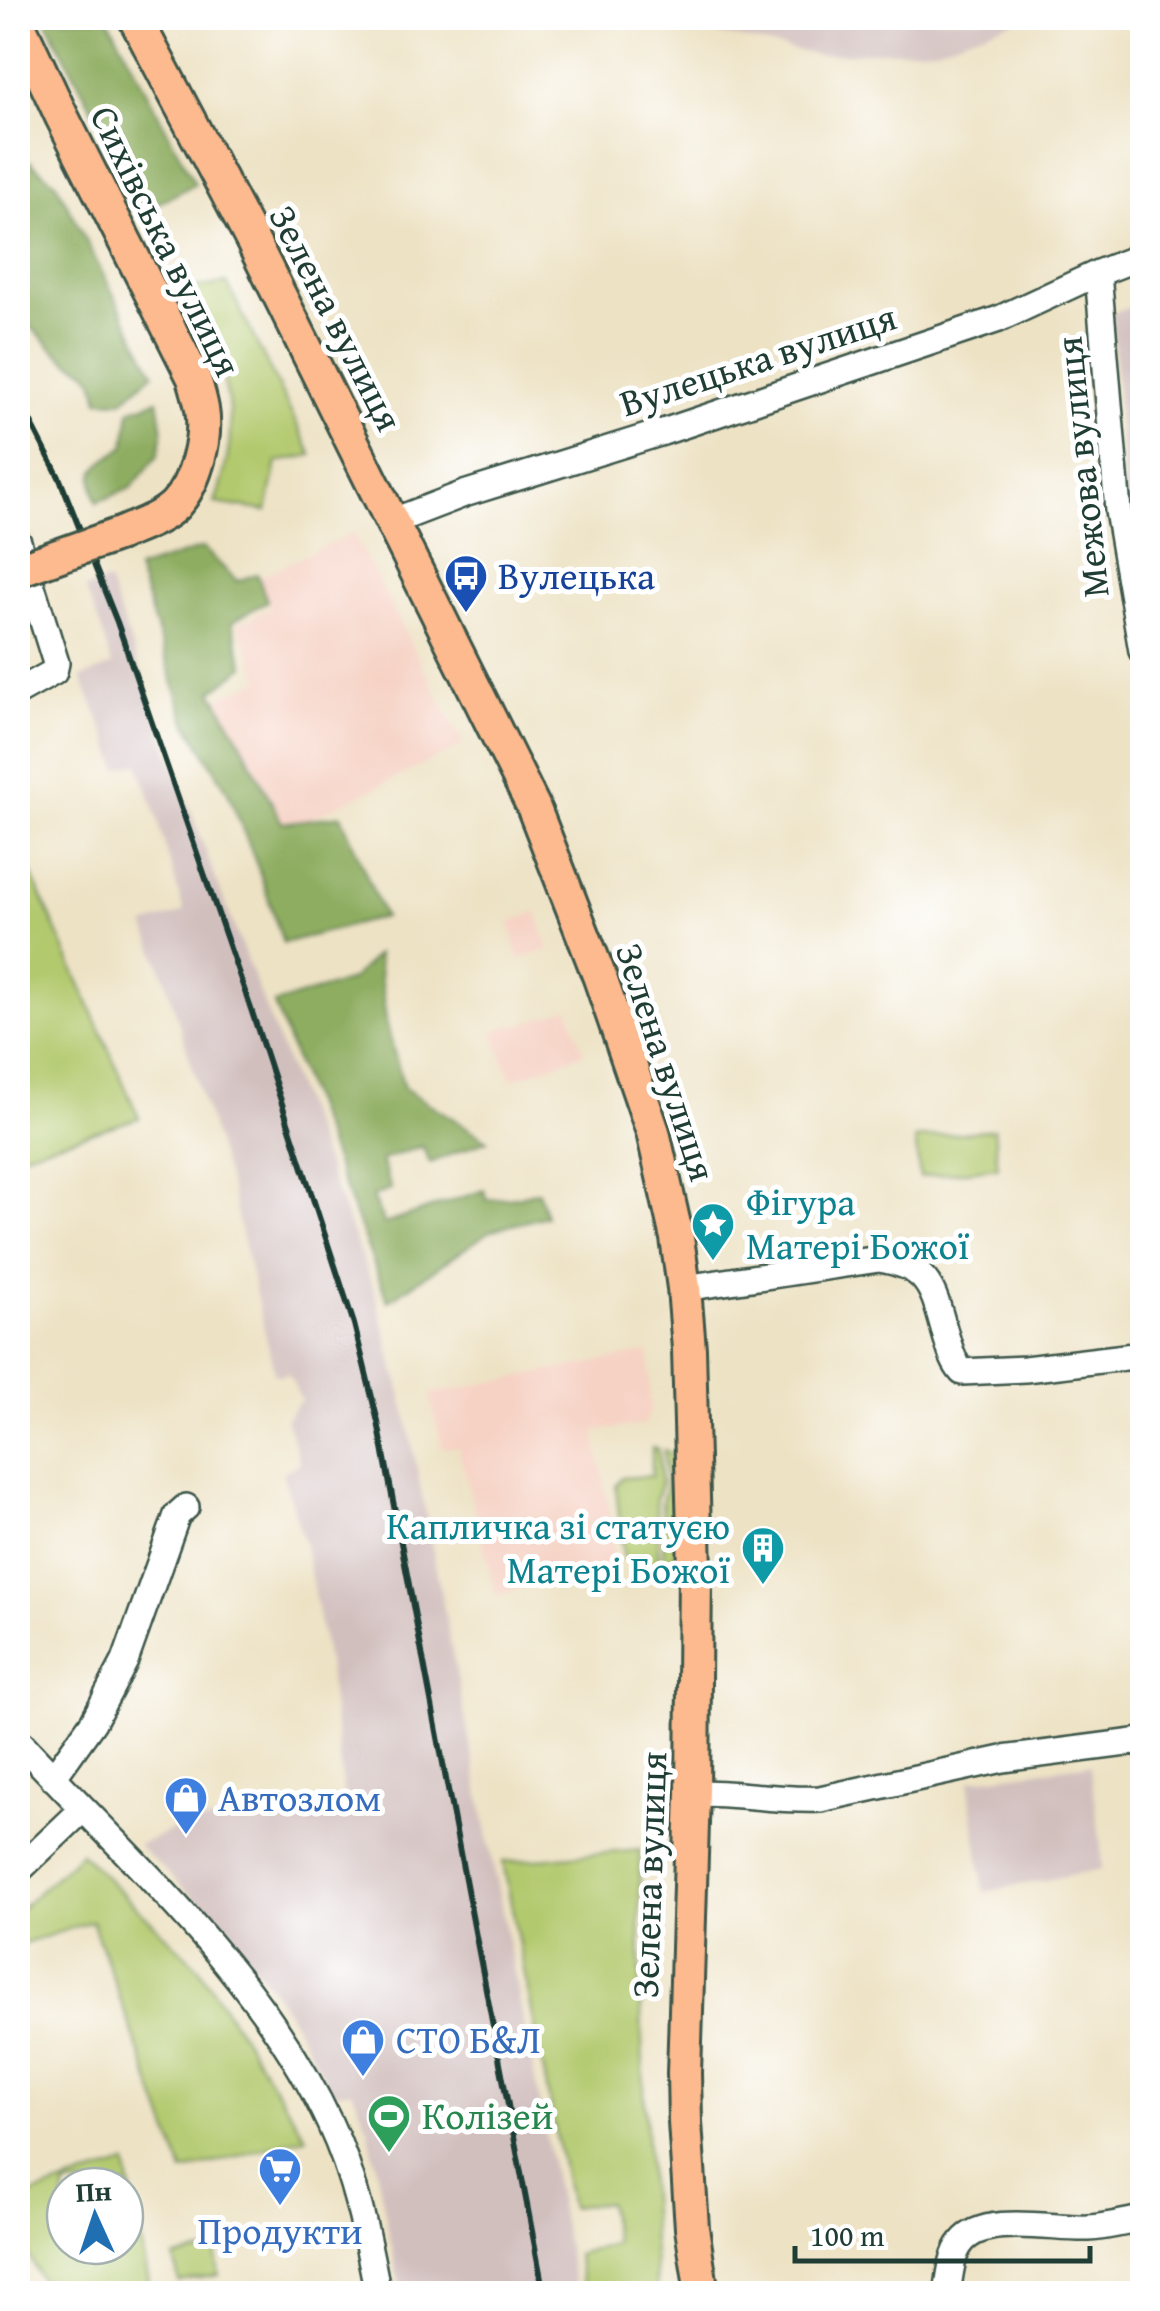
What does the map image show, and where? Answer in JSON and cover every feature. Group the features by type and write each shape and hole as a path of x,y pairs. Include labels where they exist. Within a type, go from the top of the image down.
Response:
{"main road":[{"name":"Зелена вулиця","path":"135,18 252,240 533,806 574,907 653,1132 672,1212 684,1288 689,1360 695,1570 685,2122 692,2228 702,2294"},
{"name":"Сихівська вулиця","path":"18,23 194,378 203,412 200,450 188,486 175,505 155,519 120,534 18,570"}],"street":[{"name":"Вулецька вулиця","path":"391,522 464,494 999,319 1142,256"},
{"name":"Межова вулиця","path":"1098,274 1118,510 1142,651"},
{"path":"18,542 56,663 54,672 18,692"},
{"path":"684,1288 879,1259 910,1266 928,1285 951,1354 962,1372 1142,1355"},
{"path":"53,1778 93,1722 125,1660 173,1525 186,1506"},
{"path":"18,1740 218,1955 301,2070 330,2124 350,2178 378,2294"},
{"path":"692,1793 820,1799 1003,1759 1142,1741"},
{"path":"18,1871 82,1810"},
{"path":"947,2294 956,2251 976,2230 990,2226 1094,2228 1142,2219"}],"shaded area":[{"path":"641,18 1022,18 936,48 818,55"},
{"path":"1142,303 1142,587 1124,500 1112,314"},
{"path":"353,533 464,745 274,834 218,699 261,679 237,624 270,608 257,578"},
{"path":"108,581 213,872 374,1289 406,1412 576,2293 401,2293 368,2128 352,2090 333,2093 272,1989 218,1922 138,1845 182,1826 344,1798 327,1662 305,1545 282,1473 300,1463 286,1418 301,1400 289,1374 275,1375 231,1191 145,925 184,912 153,804 138,764 118,769 81,678 112,665 85,589"},
{"path":"537,912 549,950 519,958 509,922"},
{"path":"569,1008 584,1053 512,1080 493,1032"},
{"path":"649,1352 650,1411 644,1425 595,1431 613,1556 603,1567 496,1595 458,1447 442,1448 430,1394"},
{"path":"1090,1764 1102,1869 984,1892 970,1780"}],"green space":[{"path":"45,18 108,18 195,184 145,210"},
{"path":"29,161 56,183 154,373 122,401 99,400 90,374 66,360 18,320 18,168"},
{"path":"227,283 312,455 277,462 267,511 215,503 229,443 227,393 211,345 185,290"},
{"path":"158,400 163,432 158,455 131,488 97,502 94,474 125,446 130,410"},
{"path":"203,548 237,581 257,574 267,601 232,622 244,667 212,691 282,823 341,815 384,917 283,943 227,790 186,721 137,569"},
{"path":"18,843 139,1118 18,1155"},
{"path":"377,954 387,1027 404,1088 487,1140 430,1163 422,1146 381,1160 391,1189 372,1197 384,1224 484,1190 487,1200 538,1191 546,1216 492,1230 388,1301 274,1004 351,980"},
{"path":"994,1129 998,1167 920,1177 915,1139"},
{"path":"652,1448 659,1454 661,1484 656,1499 659,1563 630,1564 623,1553 616,1486 622,1478 652,1476"},
{"path":"664,1450 673,1457 678,1546 673,1558 664,1561 662,1502 666,1487"},
{"path":"640,1850 643,2072 657,2293 584,2293 577,2255 615,2243 607,2202 570,2207 503,1862"},
{"path":"81,1853 199,1968 306,2137 183,2172 92,1921 18,1946 18,1911"},
{"path":"45,2190 45,2266 145,2266 145,2262 151,2293 48,2293 18,2235 18,2199"},
{"path":"215,2250 219,2275 179,2282 174,2258"}],"railway":[{"path":"18,397 59,477 117,622 251,1009 354,1324 378,1422 544,2294"}],"place":[{"name":"Вулецька","path":"466,614"},
{"name":"Фігура Матері Божої","path":"713,1262"},
{"name":"Капличка зі статуєю Матері Божої","path":"763,1586"},
{"name":"Автозлом","path":"186,1836"},
{"name":"СТО Б&Л","path":"363,2078"},
{"name":"Колізей","path":"389,2154"},
{"name":"Продукти","path":"280,2207"}]}
